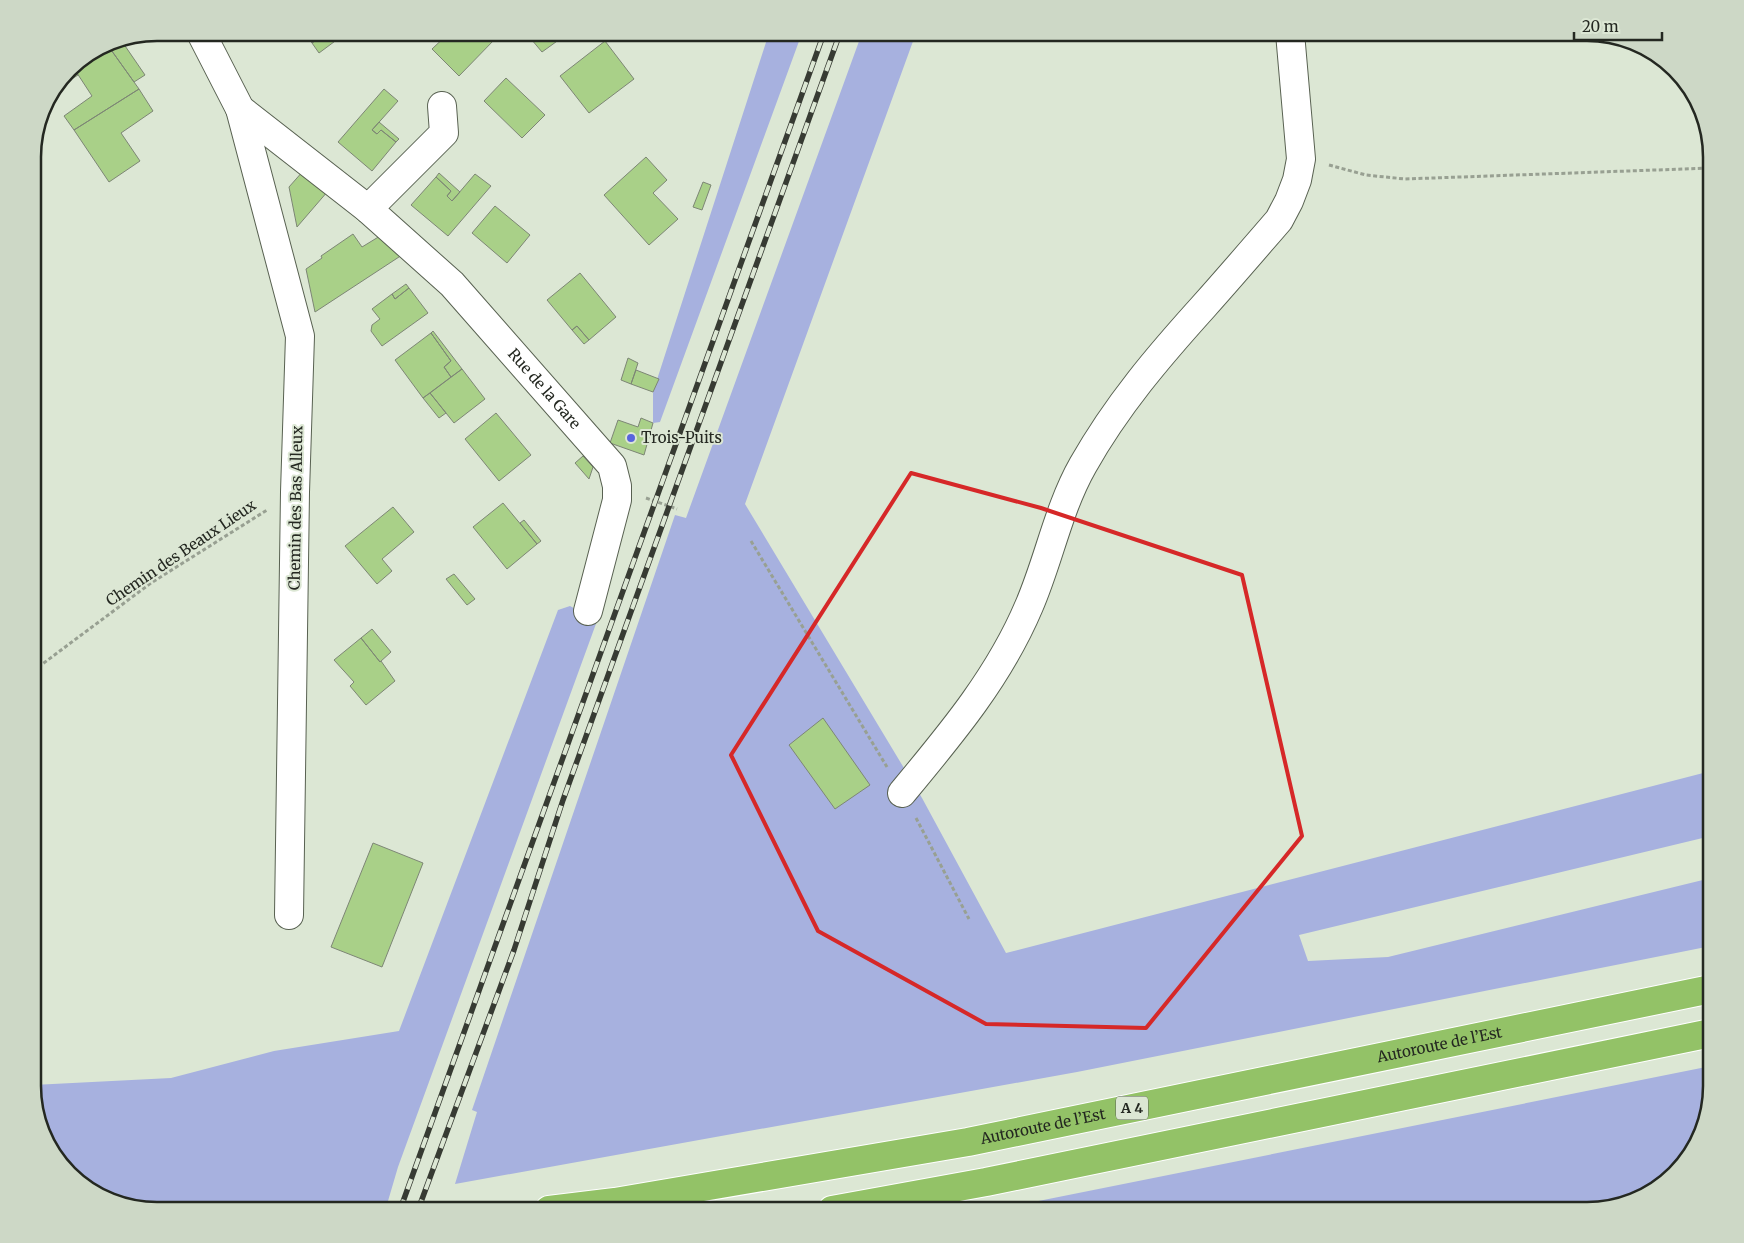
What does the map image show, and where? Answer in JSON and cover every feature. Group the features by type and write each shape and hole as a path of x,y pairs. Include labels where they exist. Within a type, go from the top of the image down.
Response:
{"highway":[{"name":"Autoroute de l’Est","path":"615,1202 968,1142 1703,991"},
{"path":"876,1202 986,1182 1703,1035"}],"street":[{"name":"Rue de la Gare","path":"206,41 240,109 368,209 452,284 612,466 617,486 617,500 588,611"},
{"path":"902,793 955,730 986,688 1009,648 1030,605 1067,497 1101,434 1133,388 1278,220 1289,201 1302,159 1291,41"},
{"path":"368,209 444,133 442,106"},
{"name":"Chemin des Bas Alleux","path":"240,109 300,336 295,492 289,915"}],"path":[{"path":"1302,159 1366,175 1405,179 1703,168"},
{"name":"Chemin des Beaux Lieux","path":"41,665 151,582 295,492"},
{"path":"646,498 677,509"},
{"path":"750,541 902,793 969,919"}],"highlighted area":[{"path":"911,473 1041,508 1242,575 1302,836 1146,1028 986,1024 818,931 731,755"}],"shaded area":[{"path":"766,41 799,41 660,422 653,423 653,392"},
{"path":"859,41 913,41 745,504 922,798 1006,953 1703,773 1703,838 1299,935 1308,961 1388,957 1703,880 1703,948 1077,1072 455,1184 477,1112 472,1110 675,515 686,518"},
{"path":"570,606 597,621 398,1167 388,1201 142,1201 120,1196 106,1190 81,1173 61,1150 50,1130 43,1108 41,1085 171,1078 274,1051 399,1031 558,610"},
{"path":"1703,1068 1702,1101 1699,1116 1687,1144 1679,1156 1669,1168 1651,1182 1624,1196 1609,1200 1587,1202 1034,1202"}],"building":[{"path":"315,41 335,41 319,53 312,43"},
{"path":"440,41 493,41 459,76 432,49"},
{"path":"533,41 557,41 542,52"},
{"path":"605,41 634,79 589,113 560,76"},
{"path":"125,46 145,75 134,82 112,51"},
{"path":"112,51 139,89 74,130 64,116 92,96 77,73 99,57"},
{"path":"506,78 545,115 522,138 484,101"},
{"path":"139,89 153,111 121,133 140,161 109,182 74,130"},
{"path":"384,89 398,101 372,130 377,134 381,130 396,142 372,171 338,142"},
{"path":"379,122 399,139 396,142 381,130 377,134 372,130"},
{"path":"646,157 667,180 653,193 678,219 649,245 604,195"},
{"path":"304,170 328,191 297,227 289,187"},
{"path":"439,173 460,192 452,201 447,196 451,191 436,177"},
{"path":"475,174 491,186 448,236 411,205 436,177 451,191 447,196 452,201"},
{"path":"703,182 711,185 702,210 693,207"},
{"path":"495,206 530,235 507,263 472,233"},
{"path":"353,234 362,247 380,236 402,255 315,312 306,269"},
{"path":"580,273 616,317 589,340 577,326 572,330 547,300"},
{"path":"406,284 409,288 395,299 392,294"},
{"path":"409,288 428,313 382,346 371,331 372,325 380,319 372,309 392,294 395,299"},
{"path":"577,326 589,340 584,344 572,330"},
{"path":"433,331 462,369 451,377 444,367 451,361 431,333"},
{"path":"431,333 451,361 444,367 451,377 423,398 395,360"},
{"path":"628,358 638,363 631,384 621,380"},
{"path":"462,369 485,399 454,423 430,393"},
{"path":"636,370 659,379 653,392 631,384"},
{"path":"430,393 446,413 439,418 423,398"},
{"path":"496,413 531,455 499,481 465,439"},
{"name":"Trois-Puits","path":"641,418 653,423 644,455 610,443 618,420 638,427"},
{"path":"583,456 593,467 589,479 575,463"},
{"path":"503,503 537,544 507,569 473,527"},
{"path":"393,507 414,532 382,559 392,571 377,584 345,546"},
{"path":"524,520 541,541 537,544 520,523"},
{"path":"454,574 475,599 467,605 446,579"},
{"path":"372,629 391,652 380,662 361,638"},
{"path":"361,638 395,681 366,705 350,686 354,682 334,660"},
{"path":"823,718 870,785 835,809 789,745"},
{"path":"373,843 423,863 382,967 331,947"}],"railway":[{"path":"403,1202 821,41"},
{"path":"421,1202 514,950 563,800 837,41"}],"place":[{"name":"Trois-Puits","path":"631,438"}]}
